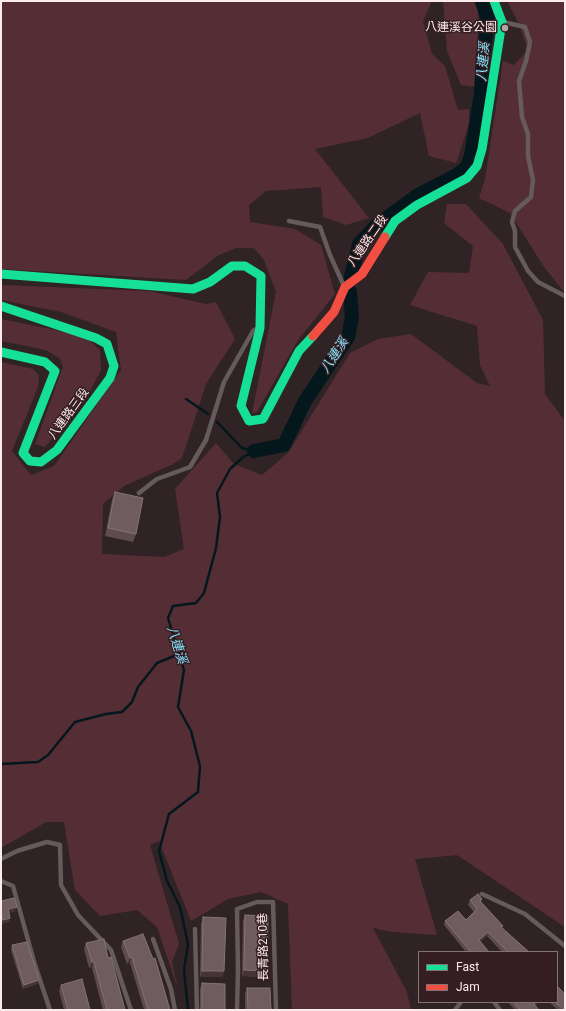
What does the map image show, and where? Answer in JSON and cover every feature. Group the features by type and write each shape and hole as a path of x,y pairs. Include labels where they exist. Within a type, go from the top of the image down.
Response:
{"street":[{"name":"八連路二段","path":"1,274 193,289 210,282 232,266 245,266 261,276 260,328 241,406 249,421 264,419 299,351 334,312 345,287 362,274 395,221 417,205 467,178 477,166 482,149 502,22 494,1"},
{"name":"八連路三段","path":"1,306 96,338 107,344 114,366 110,378 57,450 41,462 30,461 23,453 55,370 45,362 1,352"}],"lane":[{"path":"502,22 525,27 530,42 519,81 522,117 528,134 528,156 533,180 530,197 515,211 512,222 515,247 528,270 538,282 565,296"},
{"path":"289,221 320,227 330,255 345,287"},
{"path":"139,492 157,478 190,466 206,440 224,382 253,331 260,328"},
{"path":"1,859 17,851 47,842 60,845 62,885 78,915 111,950 131,1010"},
{"path":"1,881 13,886 35,965 50,1010"},
{"path":"482,894 525,914 565,946"},
{"name":"長青路210巷","path":"237,1010 237,909 257,902 273,902 276,1010"},
{"path":"195,929 196,1010"},
{"path":"153,938 171,990 175,1010"}],"shaded area":[{"path":"1,1 432,1 423,21 432,54 445,66 458,110 469,109 469,124 456,163 429,156 420,113 368,138 315,149 369,218 346,225 323,217 321,187 266,191 249,205 250,222 295,229 321,245 335,294 298,340 257,412 252,413 276,292 264,260 254,248 236,248 219,255 186,280 1,269"},
{"path":"443,1 474,1 478,12 477,87 461,85 447,51"},
{"path":"507,1 565,1 565,293 544,267 510,213 479,198 485,179 503,61 514,65 528,50 519,24"},
{"path":"447,204 466,204 503,244 543,320 545,394 565,421 565,927 457,855 415,859 437,935 392,932 373,928 407,992 411,1010 292,1010 288,904 261,892 228,899 191,921 159,841 150,845 179,944 172,962 178,989 157,927 137,910 100,916 75,890 64,822 46,822 1,848 1,362 33,369 39,375 38,387 12,451 31,475 54,466 121,370 116,332 61,312 1,300 1,285 149,291 206,304 216,302 235,339 206,384 182,458 171,465 124,486 103,504 102,554 164,557 184,549 175,489 216,443 234,464 262,475 288,453 350,353 378,339 411,334 477,383 490,386 480,365 477,326 410,305 428,272 469,273 473,246 444,223"},
{"path":"1,319 85,336 100,350 101,370 86,399 45,447 35,444 63,367 60,359 46,350 1,341"}],"building":[{"path":"115,492 143,498 136,534 108,528"},
{"path":"478,894 482,899 480,901 503,926 501,927 528,951 507,951 488,932 479,940 488,951 470,951 445,921 458,911 466,920 477,909 470,900"},
{"path":"14,898 17,907 8,909 10,918 3,920 1,913 1,901"},
{"path":"245,915 268,916 267,971 244,970"},
{"path":"203,917 226,918 224,971 202,971"},
{"path":"143,934 153,959 155,958 170,1010 148,1010 132,957 130,958 123,941"},
{"path":"104,939 108,958 111,957 125,1010 107,1010 94,962 92,962 86,943"},
{"path":"27,942 39,980 24,985 12,945"},
{"path":"82,979 90,1010 68,1010 61,985"},
{"path":"202,983 225,984 225,1010 202,1010"},
{"path":"558,987 565,994 564,1010 556,1003 558,1003"},
{"path":"247,988 270,988 271,1010 248,1010"},
{"path":"514,1003 535,1003 534,1004 539,1010 520,1010"}],"waterway":[{"name":"八連溪","path":"350,281 359,244 376,226 418,195 457,175 467,167 471,156 481,93 483,56 488,20 482,1"},
{"name":"八連溪","path":"254,451 284,445 305,401 348,337 352,317 350,292"},
{"path":"186,399 208,414"},
{"path":"217,422 242,448 254,451"},
{"name":"八連溪","path":"188,1010 184,970 188,944 180,907 167,881 159,851 169,814 198,792 200,766 191,731 178,707 184,670 168,618 173,606 196,603 204,593 216,548 220,517 217,493 230,469 242,458 254,451"},
{"path":"1,764 38,762 48,755 75,722 106,714 122,712 132,702 138,687 157,663 179,654"}],"traffic: fast":[{"path":"385,237 395,221 417,205 467,178 477,166 482,149 502,22 494,1"},
{"path":"1,274 193,289 210,282 232,266 245,266 261,276 260,328 241,406 249,421 263,419 299,351 313,336"},
{"path":"1,306 96,338 107,344 114,366 110,378 57,450 41,462 30,461 23,453 55,371 45,362 1,352"}],"traffic: jam":[{"path":"313,336 334,312 345,287 362,274 385,237"}],"place":[{"name":"八連溪谷公園","path":"505,28"}]}
